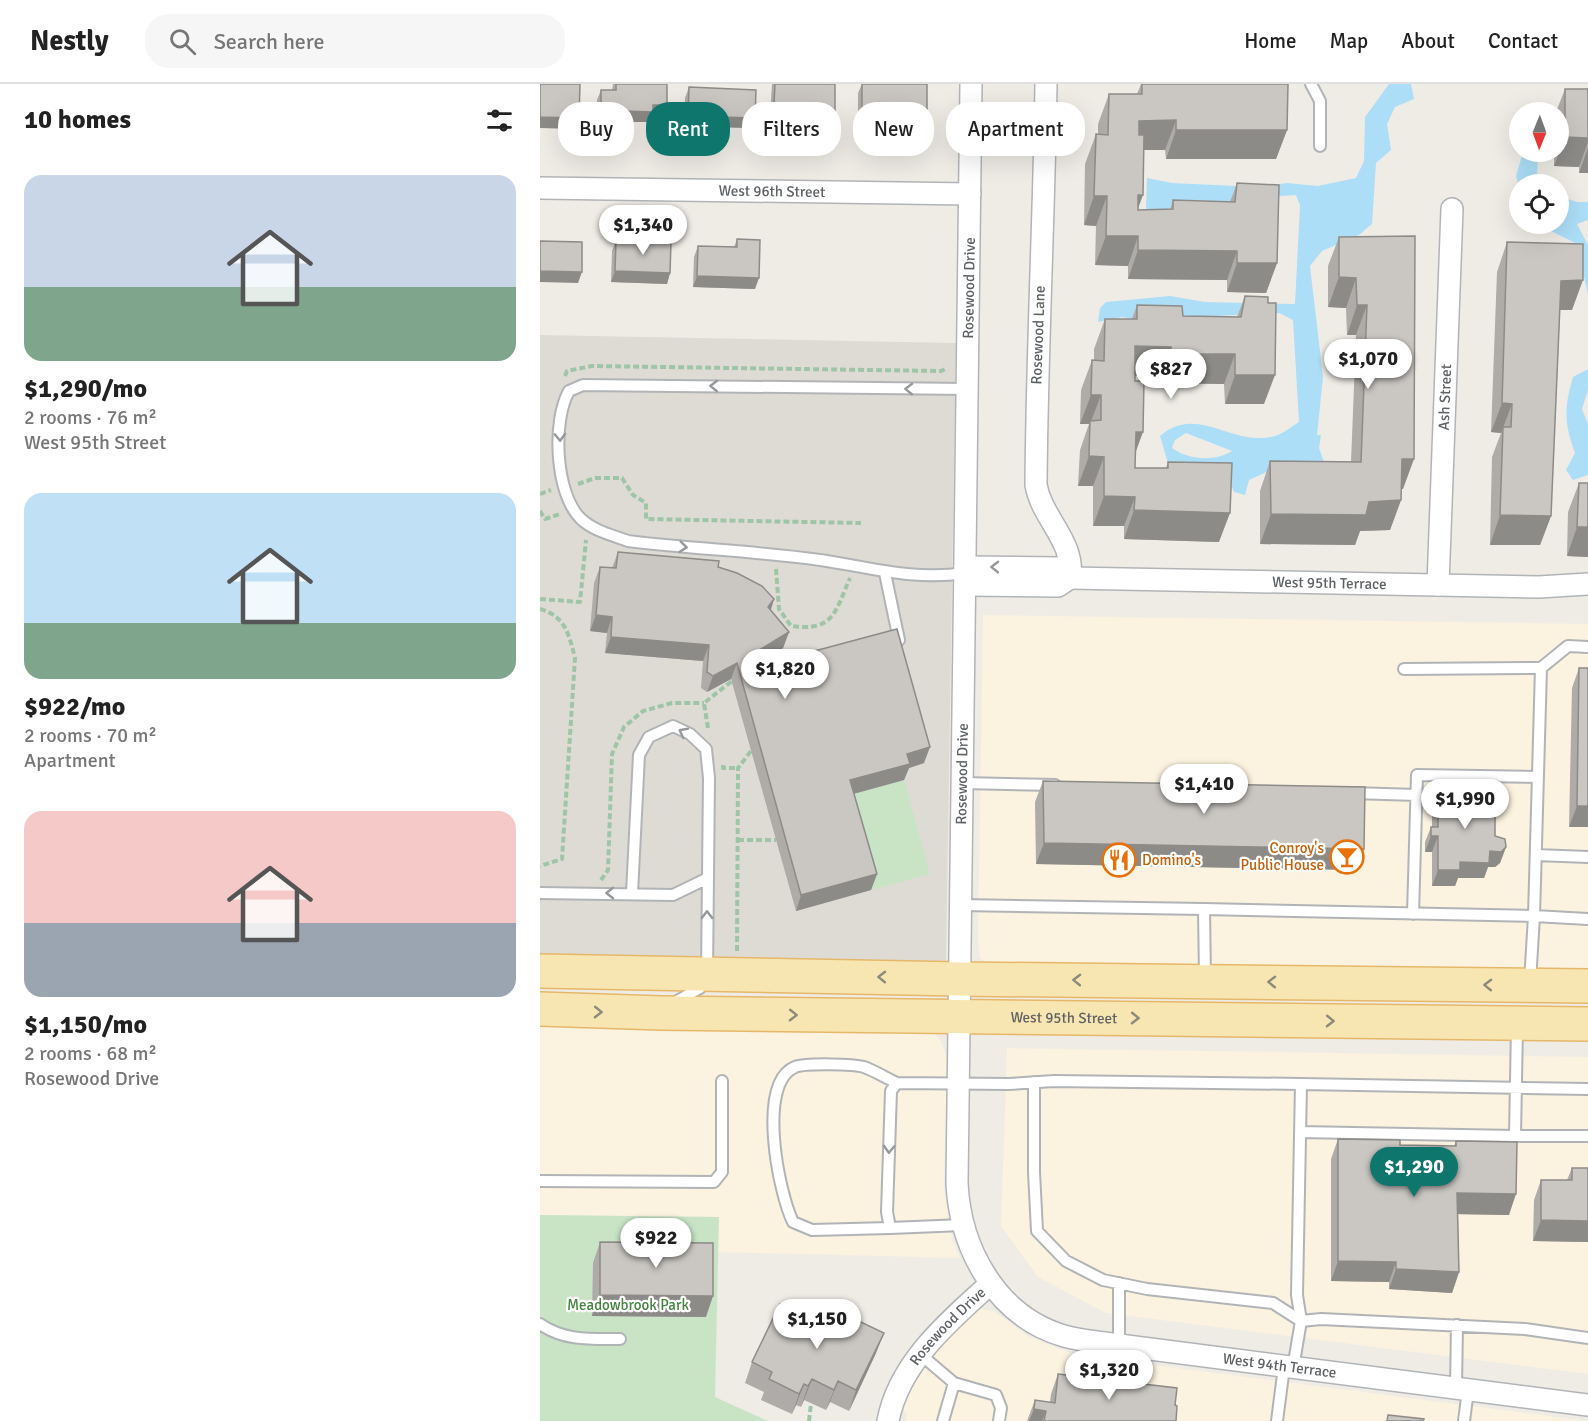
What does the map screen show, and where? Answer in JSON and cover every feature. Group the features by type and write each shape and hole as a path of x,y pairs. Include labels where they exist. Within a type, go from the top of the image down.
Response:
{"main road":[{"path":"540,971 960,979 1588,986"},
{"name":"West 95th Street","path":"540,1009 661,1013 1588,1024"}],"street":[{"name":"Rosewood Drive","path":"888,1421 910,1365 950,1320 990,1284 965,1235 957,1183 971,84"},
{"name":"Rosewood Lane","path":"1046,84 1044,204 1038,328 1036,485 1041,502 1068,550 1072,564 1070,578"},
{"name":"West 96th Street","path":"540,188 970,194"},
{"name":"Ash Street","path":"1438,585 1452,209"},
{"name":"West 95th Terrace","path":"965,575 1058,586 1070,578 1539,587 1588,584"},
{"name":"West 94th Terrace","path":"990,1284 1019,1313 1046,1329 1064,1336 1119,1346 1588,1405"}],"lane":[{"path":"1311,84 1320,101 1320,146"},
{"path":"965,575 942,577 885,573 819,560 628,541 598,530 581,519 566,499 561,479 559,416 562,402 569,391 583,385 968,389"},
{"path":"885,573 899,640"},
{"path":"1404,669 1541,668 1568,646 1588,646"},
{"path":"1530,985 1541,668"},
{"path":"632,893 639,755 649,737 673,726 690,734 706,749 709,778 706,879 707,973 700,988 674,1000 661,1013"},
{"path":"1413,914 1418,775 1538,777"},
{"path":"962,783 1070,786"},
{"path":"1345,793 1417,795"},
{"path":"1536,855 1588,857"},
{"path":"540,894 673,895 706,879"},
{"path":"961,905 1588,918"},
{"path":"1204,909 1206,982"},
{"path":"1515,1136 1517,1023"},
{"path":"963,1225 812,1230 793,1222 784,1204 772,1144 775,1108 782,1078 795,1067 862,1067 894,1087 1034,1082 1588,1089"},
{"path":"540,1181 714,1182 722,1172 722,1081"},
{"path":"1034,1082 1034,1172 1038,1231 1066,1261 1103,1280 1273,1303 1300,1321 1322,1319 1525,1329 1588,1338"},
{"path":"1277,1421 1300,1321 1297,1295 1301,1084"},
{"path":"890,1228 886,1212 894,1087"},
{"path":"1300,1132 1588,1137"},
{"path":"1119,1283 1119,1346"},
{"path":"540,1324 550,1331 575,1338 620,1339"},
{"path":"1457,1325 1464,1421"},
{"path":"920,1354 954,1383 996,1395 1001,1408 999,1421"},
{"path":"943,1421 954,1383"}],"path":[{"path":"563,378 567,371 592,366 941,371 947,368"},
{"path":"578,484 596,478 622,478 633,495 646,503 646,519 861,523"},
{"path":"540,494 555,491 553,483"},
{"path":"560,506 566,512"},
{"path":"540,511 546,519 550,517"},
{"path":"540,599 580,602 587,533"},
{"path":"785,566 775,565 779,609 791,626 813,629 832,618 851,577"},
{"path":"841,576 888,585"},
{"path":"540,609 554,613 568,631 575,658 562,859 540,866"},
{"path":"591,880 601,880 608,870 612,754 624,727 643,711 672,703 704,703 732,681"},
{"path":"704,703 705,724 709,731"},
{"path":"737,958 738,768 751,751"},
{"path":"721,757 723,768 738,768"},
{"path":"738,840 776,840"},
{"path":"809,1421 811,1404"}],"shaded area":[{"path":"540,335 956,343 946,961 941,968 540,964"},
{"path":"983,615 1588,624 1588,968 990,967 980,957 978,939"},
{"path":"540,1023 933,1031 942,1043 947,1060 944,1188 953,1243 960,1258 718,1252 718,1217 540,1215"},
{"path":"1007,1048 1588,1057 1588,1374 1106,1313 1038,1277 1001,1226"},
{"path":"978,1309 994,1311 1028,1336 1075,1355 1588,1421 906,1421 907,1415 902,1406 921,1365 971,1313"}],"green space":[{"path":"904,780 930,874 871,890 845,796"},
{"name":"Meadowbrook Park","path":"540,1215 719,1217 715,1397 768,1421 540,1421"}],"water":[{"path":"1389,84 1411,84 1414,99 1395,107 1387,124 1391,150 1376,163 1372,224 1359,235 1322,251 1310,266 1323,377 1317,435 1321,435 1319,448 1328,473 1282,465 1249,480 1245,495 1234,492 1225,470 1168,463 1160,436 1174,427 1188,424 1202,425 1260,438 1278,435 1299,422 1293,320 1279,313 1174,318 1148,322 1122,317 1098,322 1100,308 1106,302 1170,296 1205,302 1295,304 1300,205 1296,195 1264,197 1166,216 1146,209 1147,178 1172,183 1258,187 1287,183 1318,186 1356,178 1364,161 1365,117","holes":["1186,433 1232,451 1217,457 1202,458 1186,455 1172,448 1175,440"]},
{"path":"1520,162 1538,162 1537,174 1517,174"},
{"path":"1569,199 1588,202 1588,220 1577,224 1588,245 1588,295 1577,244 1557,234 1569,234"},
{"path":"1588,369 1588,390 1582,409 1588,424 1588,475 1573,480 1566,470 1575,453 1567,424 1568,398 1573,377"}],"building":[{"path":"540,84 580,84 579,102 558,102 558,117 540,117"},
{"path":"616,84 667,84 667,102 646,102 646,112 634,111 634,102 601,102 601,90 616,90"},
{"path":"775,84 835,84 835,102 774,102"},
{"path":"862,84 927,84 927,102 862,102"},
{"path":"1142,84 1288,84 1287,130 1176,130 1176,120 1139,121 1139,135 1144,135 1143,195 1138,195 1138,210 1173,209 1173,200 1235,202 1237,183 1279,185 1277,263 1237,263 1237,251 1138,250 1138,236 1106,236 1107,196 1094,196 1096,134 1108,135 1109,94 1142,94"},
{"path":"689,87 756,90 756,102 742,102 742,118 730,117 730,102 689,102"},
{"path":"1565,89 1588,89 1588,138 1569,137 1569,102 1565,102"},
{"path":"1415,236 1414,459 1402,459 1401,500 1369,502 1366,515 1271,514 1270,461 1361,462 1367,305 1357,305 1356,278 1339,277 1339,237"},
{"path":"737,239 760,240 759,278 697,276 698,246 737,247"},
{"path":"616,240 671,242 670,273 615,271"},
{"path":"540,241 582,242 582,272 540,271"},
{"path":"1507,242 1583,244 1583,280 1561,281 1551,516 1500,515 1503,427 1511,427 1512,404 1502,403"},
{"path":"1245,296 1268,297 1268,303 1276,303 1275,375 1235,375 1235,354 1171,354 1171,347 1135,346 1135,381 1144,381 1143,432 1136,432 1135,468 1168,468 1168,462 1232,463 1230,513 1134,510 1135,497 1104,496 1104,457 1089,456 1090,421 1101,420 1101,395 1091,395 1092,360 1104,361 1105,319 1137,319 1137,305 1182,306 1183,316 1241,317"},
{"path":"1579,483 1588,483 1588,527 1577,527"},
{"path":"618,552 719,561 718,567 737,573 762,586 774,599 768,607 789,632 751,655 758,666 897,629 930,747 907,754 910,764 850,780 877,874 801,895 737,663 713,676 707,672 709,645 611,637 612,617 596,615 600,567 616,568"},
{"path":"1579,668 1588,668 1588,806 1577,806"},
{"path":"1043,781 1365,787 1364,849 1044,843"},
{"path":"1438,789 1454,790 1454,795 1462,795 1461,799 1475,800 1479,791 1486,792 1491,798 1490,808 1495,808 1495,836 1505,839 1506,847 1501,852 1490,851 1489,863 1460,862 1460,870 1438,870 1438,836 1431,836 1431,827 1438,827"},
{"path":"1338,1139 1400,1140 1400,1145 1456,1146 1456,1141 1517,1142 1516,1194 1457,1193 1459,1272 1396,1269 1396,1262 1338,1261"},
{"path":"1572,1168 1588,1168 1588,1221 1541,1220 1541,1180 1572,1180"},
{"path":"600,1242 713,1243 713,1296 600,1295"},
{"path":"780,1304 817,1321 824,1307 829,1309 826,1316 838,1322 842,1313 884,1333 856,1390 838,1381 834,1390 812,1379 808,1386 804,1384 799,1394 769,1379 772,1372 752,1362"},
{"path":"1058,1374 1177,1388 1176,1421 1044,1421 1046,1411 1034,1409 1035,1400 1055,1403"},
{"path":"1388,1415 1424,1419 1423,1421 1387,1421"}],"place":[{"name":"Conroy's Public House","path":"1347,857"},
{"name":"Domino's","path":"1119,860"}]}
